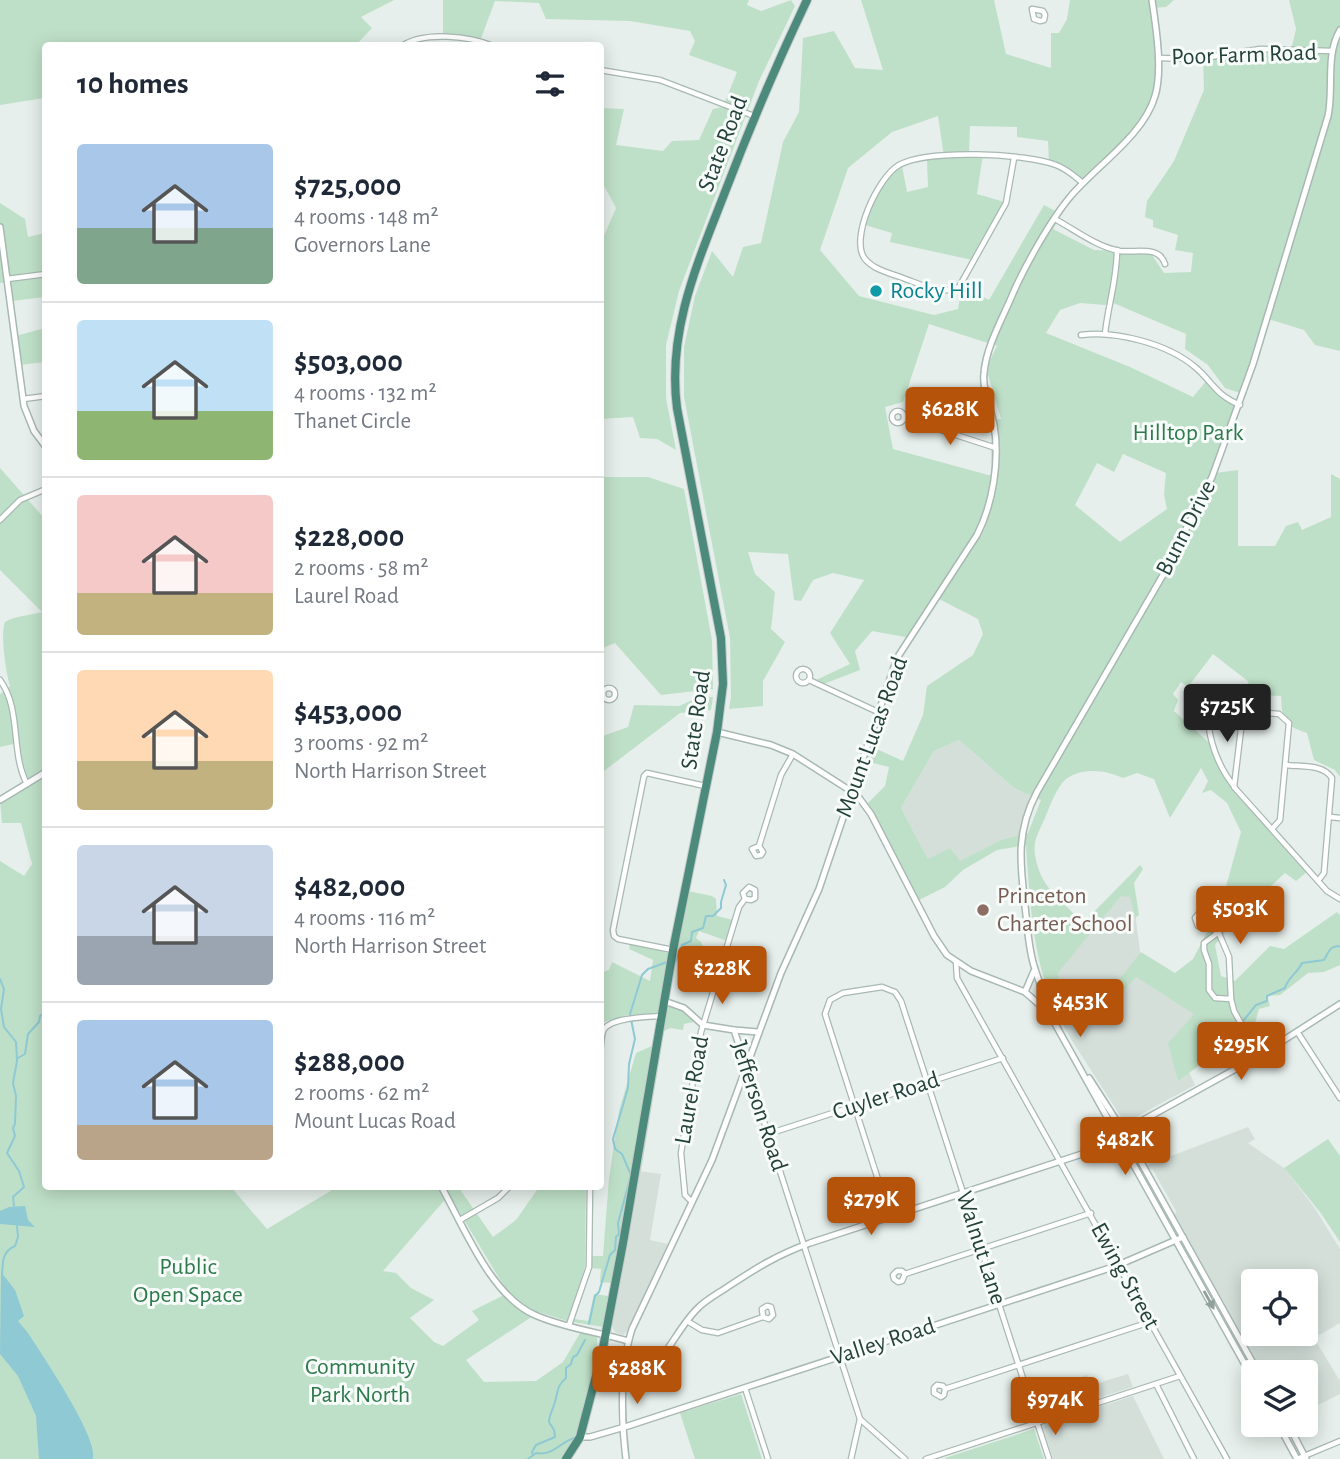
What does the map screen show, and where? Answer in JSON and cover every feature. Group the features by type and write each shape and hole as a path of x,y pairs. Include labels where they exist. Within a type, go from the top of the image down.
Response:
{"highway":[{"name":"State Road","path":"566,1459 580,1437 605,1334 673,950 718,732 723,684 722,647 677,408 674,362 679,326 691,282 754,116 807,0"}],"street":[{"path":"1030,0 1032,9"},
{"name":"Mount Lucas Road","path":"625,1459 623,1427 628,1341 712,1160 781,972 819,889 899,655 981,527 991,492 996,448 985,387 985,368 1012,295 1055,219 1083,183 1149,113 1157,89 1152,0"},
{"name":"Bunn Drive","path":"1051,1015 1034,968 1020,858 1021,836 1028,809 1178,547 1212,477 1240,405 1328,116 1332,89 1332,51 1340,30"},
{"path":"410,42 419,38 458,37 483,42"},
{"name":"Poor Farm Road","path":"1157,58 1197,59 1260,49 1332,51"},
{"path":"604,71 660,80 754,116"},
{"path":"1014,158 1006,203 959,287 946,291 935,289 873,267 863,256 860,241 871,202 878,188 894,168 911,161 969,154 1014,158 1053,164 1083,183"},
{"path":"1055,219 1099,244 1118,250 1156,253 1162,257 1164,264"},
{"path":"0,227 23,399 29,422 42,441"},
{"path":"1105,334 1116,279 1118,250"},
{"path":"7,279 42,275"},
{"path":"1081,335 1105,334 1141,341 1179,356 1195,367 1222,396 1240,405"},
{"path":"23,399 42,397"},
{"path":"904,418 996,448"},
{"path":"0,520 20,500 42,491"},
{"path":"0,680 10,699 20,766 27,784"},
{"path":"809,680 878,712"},
{"path":"1212,702 1209,713 1212,741 1222,767 1234,787 1330,894 1340,899"},
{"path":"1234,787 1242,721 1248,713 1254,711 1279,714 1287,720 1290,727 1280,820 1272,829"},
{"path":"718,732 771,745 793,754 852,791 871,814 934,936 947,955 963,967 1025,992 1051,1015 1124,1132 1251,1360"},
{"path":"759,846 781,775 793,754"},
{"path":"1286,765 1321,768 1328,771 1333,781 1324,873 1318,881"},
{"path":"673,950 618,939 613,930 644,776 647,773 706,786"},
{"path":"0,800 42,775"},
{"path":"1330,817 1340,818"},
{"name":"Laurel Road","path":"692,1202 685,1195 681,1153 703,1025 739,907 745,899"},
{"path":"1219,932 1198,926 1196,916 1200,912 1208,913 1219,932 1230,957 1231,999 1236,1017 1259,1056"},
{"path":"1219,932 1204,943 1203,950 1209,964 1210,995 1218,999 1231,999"},
{"path":"683,953 747,965"},
{"name":"Ewing Street","path":"956,962 956,975 1227,1459"},
{"path":"961,983 959,974 963,967"},
{"name":"Bunn Drive","path":"1025,992 1034,968"},
{"name":"Walnut Lane","path":"854,1106 825,1014 834,997 882,987 899,997 1049,1459"},
{"name":"Jefferson Road","path":"664,1001 684,1007 703,1025 734,1030 860,1419"},
{"path":"625,1381 641,1376 668,1350 687,1321 705,1302 765,1262 804,1245 1082,1154 1259,1056 1298,1033 1340,1003"},
{"path":"604,1029 634,1017 661,1016"},
{"path":"734,1030 758,1032"},
{"path":"1298,1033 1340,1098"},
{"name":"Cuyler Road","path":"768,1134 1003,1058"},
{"path":"1087,1076 1089,1085 1242,1360"},
{"path":"854,1106 890,1217"},
{"path":"443,1190 494,1280 506,1296 538,1317 628,1341"},
{"path":"460,1220 498,1198 506,1190"},
{"path":"569,1325 589,1267 590,1190"},
{"path":"905,1274 1091,1213"},
{"name":"Valley Road","path":"580,1437 590,1437 623,1427 999,1305 1119,1265 1183,1237"},
{"path":"687,1321 702,1330 718,1333 763,1317"},
{"path":"945,1389 1150,1322"},
{"path":"926,1459 1180,1376"},
{"path":"1156,1384 1194,1459"},
{"path":"745,1388 768,1459"},
{"path":"851,1459 860,1419 905,1459"},
{"path":"1285,1437 1297,1459 1340,1441"},
{"path":"1287,1441 1290,1437"},
{"path":"1295,1437 1305,1457"}],"shaded area":[{"path":"959,740 1014,788 1032,796 1019,836 1001,840 960,862 928,859 901,808 934,751"},
{"path":"1131,882 1141,959 1202,1008 1177,1045 1195,1085 1125,1123 1071,1039 1049,1000 1044,985"},
{"path":"1248,1127 1255,1139 1248,1143 1284,1168 1314,1207 1340,1249 1340,1323 1318,1336 1318,1269 1241,1269 1241,1333 1153,1170 1147,1165"},
{"path":"639,1171 661,1174 650,1240 668,1244 623,1335 615,1332 611,1324"},
{"path":"1318,1345 1340,1381 1340,1394 1318,1405 1318,1360 1256,1360 1248,1346"},
{"path":"1128,1374 1133,1387 1066,1408 1059,1385 1087,1375 1095,1384"},
{"path":"1133,1396 1164,1459 1053,1459 1043,1428 1045,1424"}],"green space":[{"path":"0,0 394,0 361,17 372,28 359,42 42,42 42,98 0,105"},
{"path":"443,0 749,0 747,5 761,11 791,0 795,6 759,81 679,291 666,345 666,398 676,450 657,439 640,438 633,417 604,419 604,236 616,208 604,186 604,108 624,109 616,145 663,151 672,141 699,140 713,109 723,107 737,72 689,55 695,41 690,31 630,21 546,19 539,3 495,1 480,41 443,38"},
{"name":"Hilltop Park","path":"861,0 994,0 1006,54 1051,68 1051,33 1059,33 1067,19 1070,0 1174,0 1166,7 1153,8 1156,89 1147,115 1085,184 1049,163 1048,141 1017,137 1017,127 970,126 969,153 983,154 977,194 1008,203 977,261 890,242 892,233 865,225 883,184 902,166 907,192 928,187 927,160 944,157 938,116 892,132 848,168 820,250 859,296 934,315 958,309 962,286 989,300 1044,205 1061,214 1053,229 1094,250 1150,252 1164,273 1191,272 1193,253 1175,250 1178,235 1153,227 1153,220 1145,217 1147,201 1174,161 1204,90 1203,59 1291,50 1296,29 1289,0 1340,0 1340,351 1315,345 1304,330 1268,319 1246,395 1225,388 1208,365 1185,349 1186,334 1111,302 1105,305 1080,303 1060,310 1046,333 1130,367 1193,397 1207,380 1217,392 1240,405 1215,473 1238,470 1238,546 1275,546 1286,526 1298,522 1302,530 1331,517 1331,474 1340,479 1340,777 1335,770 1314,760 1307,733 1285,720 1281,696 1252,695 1240,731 1215,728 1220,699 1231,703 1249,682 1213,654 1188,687 1181,682 1173,694 1178,700 1174,711 1214,747 1224,772 1308,871 1296,881 1285,873 1235,919 1215,945 1221,976 1235,981 1270,946 1284,949 1337,912 1340,915 1340,965 1324,972 1308,973 1280,995 1267,996 1270,1006 1259,1009 1255,1023 1273,1048 1263,1054 1240,1060 1219,1051 1178,1081 1168,1043 1194,1014 1136,977 1098,1018 1064,1025 1039,961 1026,845 997,850 963,870 945,887 919,900 868,803 885,786 889,767 873,763 860,774 870,746 903,761 923,715 927,686 973,655 983,634 978,619 937,598 911,638 872,631 855,651 860,670 821,685 814,681 850,664 830,633 864,580 833,573 813,580 801,601 794,600 788,554 748,552 755,574 775,592 771,629 785,642 763,681 763,706 729,709 730,638 684,397 684,347 695,296 712,251 733,277 743,247 761,243 783,142 799,112 803,38 834,31 855,68 883,70","holes":["929,324 997,346 986,368 1001,419 995,420 991,446 992,476 893,449 885,407 903,402","1123,454 1166,473 1164,494 1167,509 1120,542 1075,505 1097,463 1114,472","959,740 1014,788 1041,800 1028,833 1001,840 960,861 950,848 928,859 901,808 934,751","1201,768 1208,781 1202,793 1211,790 1227,803 1241,832 1221,905 1193,959 1175,973 1141,952 1093,1012 1073,1013 1057,974 1121,896 1130,897 1135,918 1139,915 1134,883 1143,869 1140,865 1082,924 1045,883 1035,857 1036,840 1054,797 1059,787 1073,775 1087,771 1109,773 1123,778 1137,773 1154,779 1170,818"]},
{"path":"0,203 25,219 28,237 42,234 42,297 12,301 9,282 0,283"},
{"path":"42,329 42,362 20,365 16,336"},
{"path":"0,468 42,516 42,612 0,570"},
{"path":"604,477 648,477 684,489 712,640 713,689 661,695 615,643 604,647"},
{"path":"42,612 42,1190 234,1190 267,1229 332,1190 460,1190 493,1237 516,1220 537,1190 586,1190 585,1266 570,1322 539,1312 466,1360 484,1382 536,1381 563,1362 580,1333 597,1337 596,1368 589,1400 563,1459 0,1459 0,861 24,876 32,864 21,823 2,823 0,800 28,783 18,743 0,747 0,694 10,686 5,663 4,627 5,622","holes":["449,1195 508,1293 472,1311 479,1320 443,1346 434,1342 410,1318 434,1300 411,1288 396,1273 383,1271"]},
{"path":"699,697 713,697 711,710 680,713 604,771 604,736 628,727 634,705 679,706"},
{"path":"688,891 712,896 716,899 717,916 733,920 727,941 699,931 696,938 703,947 700,952 677,948"},
{"path":"630,943 668,953 658,1014 627,1015 604,1022 604,972 609,970 612,962 650,981 653,960 629,949"},
{"path":"669,1006 680,1009 694,1022 684,1024 683,1030 670,1028 664,1031 639,1171 666,1009"},
{"path":"652,1046 612,1283 600,1282 601,1269 590,1268 591,1256 603,1256 609,1178 619,1111 636,1053"},
{"path":"1328,1139 1340,1156 1340,1242 1320,1212 1284,1168"},
{"path":"594,1294 609,1296 603,1327 573,1322 574,1319 588,1321"},
{"path":"741,1394 762,1459 695,1459 680,1413"},
{"path":"1034,1429 1044,1459 945,1459 945,1458"}],"water":[{"path":"25,1206 28,1220 35,1227 0,1224 0,1211 9,1207"},
{"path":"1,1272 15,1290 24,1316 18,1321 45,1359 79,1416 93,1448 93,1459 39,1459 36,1416 18,1376 0,1354"}],"waterway":[{"path":"675,963 682,945 691,941 692,932 703,928 706,916 713,916 721,908 726,885 724,880"},
{"path":"1243,1021 1256,1005 1267,1001 1267,996 1285,988 1302,963 1324,960 1331,948 1340,946"},
{"path":"589,1324 595,1296 599,1292 610,1255 615,1250 616,1237 619,1234 618,1223 631,1175 622,1154 615,1149 613,1139 628,1088 629,1064 635,1039 630,1014 642,975 648,969 667,962"},
{"path":"0,979 4,989 1,1009 4,1027 16,1042 17,1061 13,1083 16,1096 13,1128 15,1136 7,1153 19,1171 24,1187 13,1197 14,1206"},
{"path":"18,1058 25,1054 28,1034 42,1015"},
{"path":"2,1277 5,1255 15,1246 18,1237 17,1226"},
{"path":"533,1455 536,1445 555,1437 549,1420 558,1390 566,1378 566,1368 585,1340"},
{"path":"528,1459 536,1453 552,1451 574,1438"}],"place":[{"name":"Rocky Hill","path":"876,291"},
{"name":"Princeton Charter School","path":"983,910"}],"park label":[{"name":"Public Open Space","path":"188,1281"},
{"name":"Community Park North","path":"360,1381"}]}
